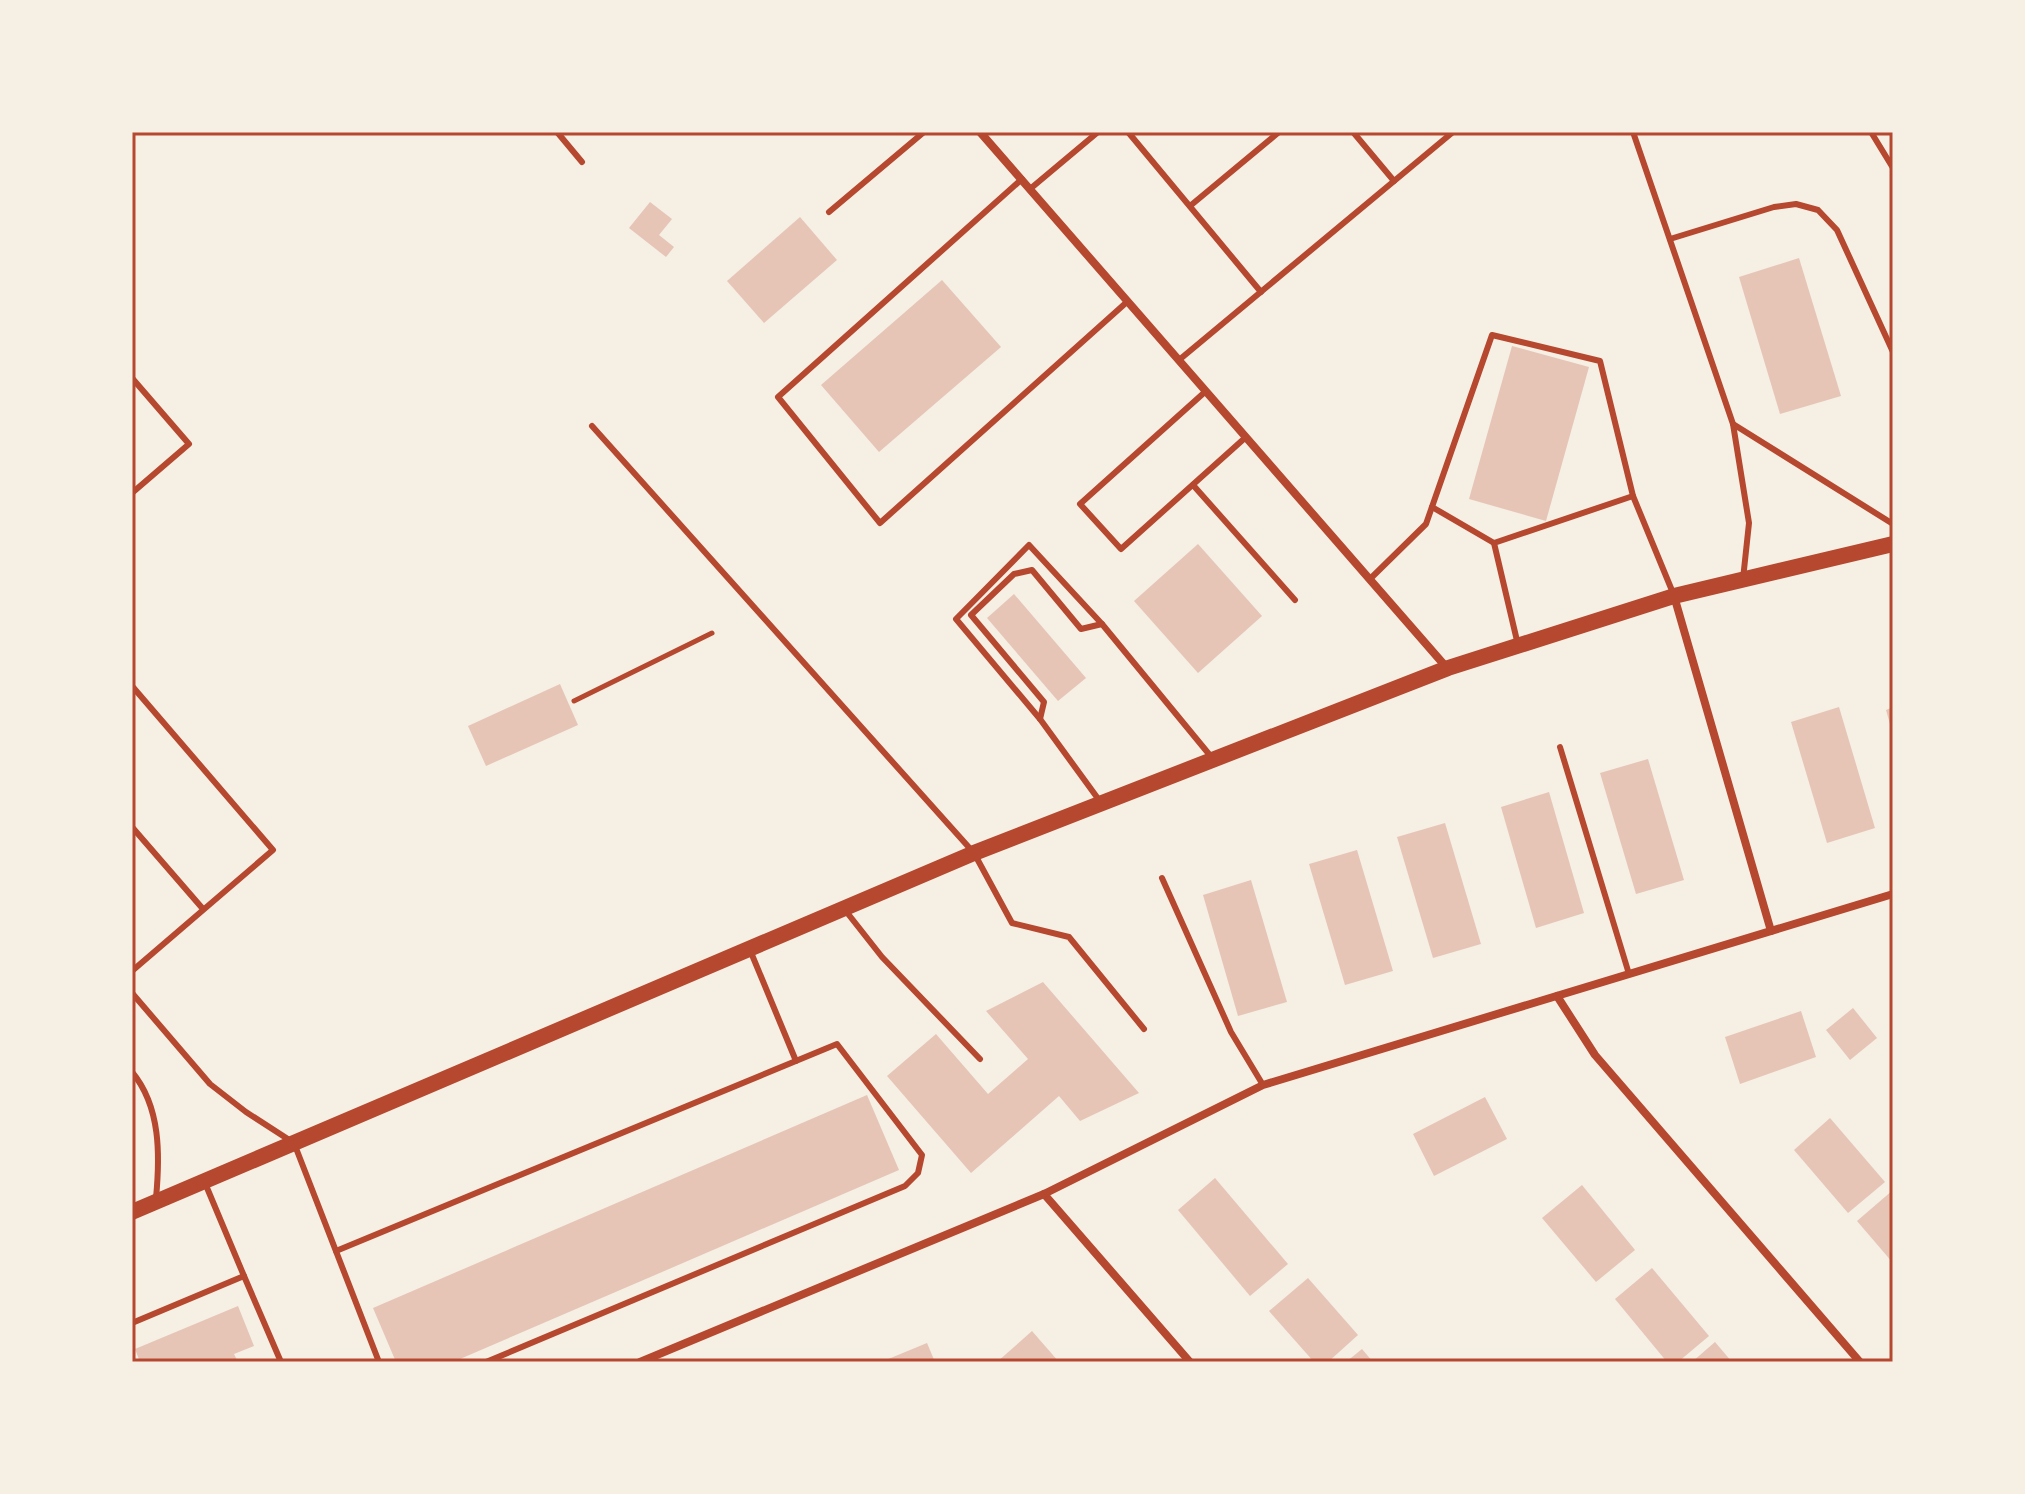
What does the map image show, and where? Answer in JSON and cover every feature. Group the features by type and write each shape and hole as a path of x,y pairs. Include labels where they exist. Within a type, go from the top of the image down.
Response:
{"main road":[{"path":"132,1212 843,907 1100,802 1448,668 1674,596 1893,544"}],"street":[{"path":"980,132 1448,668"},
{"path":"1674,596 1771,931"},
{"path":"640,1362 1044,1194 1263,1085 1893,894"},
{"path":"1557,996 1595,1055 1860,1362"},
{"path":"1044,1194 1190,1362"}],"lane":[{"path":"557,132 582,162"},
{"path":"829,212 924,132"},
{"path":"1030,189 1098,132"},
{"path":"1128,132 1261,292"},
{"path":"1190,206 1279,132"},
{"path":"1353,132 1394,181"},
{"path":"1179,360 1453,132"},
{"path":"1633,132 1733,424 1749,523 1743,580"},
{"path":"1871,132 1893,168"},
{"path":"1022,179 778,397 880,523 1128,301"},
{"path":"1670,239 1774,207 1796,204 1818,210 1837,230 1893,352"},
{"path":"1370,579 1426,524 1492,335 1600,361 1633,496 1674,596"},
{"path":"132,378 189,444 132,493"},
{"path":"1206,391 1080,504 1121,549 1246,437"},
{"path":"1733,424 1893,524"},
{"path":"592,426 974,853 1012,923 1069,937 1144,1029"},
{"path":"1193,485 1295,600"},
{"path":"1494,543 1633,496"},
{"path":"1432,507 1494,543 1519,646"},
{"path":"1100,802 1040,719 956,619 1029,545 1102,624 1213,759"},
{"path":"1040,719 1044,702 971,615 1014,574 1032,570 1081,629 1102,624"},
{"path":"132,686 273,850 132,971"},
{"path":"1560,747 1629,974"},
{"path":"132,827 203,909"},
{"path":"1162,878 1231,1032 1263,1085"},
{"path":"843,907 882,957 980,1059"},
{"path":"749,948 796,1061"},
{"path":"132,993 210,1084 294,1143 379,1362"},
{"path":"336,1251 837,1044 922,1155 918,1173 905,1186 486,1362"},
{"path":"132,1072 143,1085 155,1123 159,1163 156,1202"},
{"path":"204,1181 281,1362"},
{"path":"132,1323 244,1276"}],"path":[{"path":"574,701 712,633"}],"building":[{"path":"650,202 672,219 659,235 674,247 666,257 629,228"},
{"path":"800,217 837,260 764,323 727,281"},
{"path":"1799,258 1841,396 1780,414 1739,277"},
{"path":"942,280 1001,347 879,452 821,385"},
{"path":"1512,346 1589,367 1546,521 1469,499"},
{"path":"1198,544 1262,616 1198,673 1134,601"},
{"path":"1014,594 1086,678 1058,701 987,618"},
{"path":"560,684 578,725 486,766 468,726"},
{"path":"1839,707 1875,828 1827,843 1791,722"},
{"path":"1893,707 1893,731 1892,731 1886,710"},
{"path":"1648,759 1684,880 1636,894 1600,773"},
{"path":"1549,792 1584,913 1536,928 1501,807"},
{"path":"1445,823 1481,944 1433,958 1397,837"},
{"path":"1357,850 1393,971 1345,985 1309,864"},
{"path":"1251,880 1287,1002 1238,1016 1203,895"},
{"path":"1043,982 1139,1093 1080,1121 1059,1096 971,1173 887,1076 936,1034 988,1094 1028,1059 986,1011"},
{"path":"1853,1008 1877,1038 1850,1060 1826,1030"},
{"path":"1801,1011 1816,1057 1740,1084 1725,1037"},
{"path":"867,1095 899,1170 453,1362 396,1362 373,1308"},
{"path":"1485,1097 1507,1139 1434,1176 1413,1134"},
{"path":"1830,1118 1885,1182 1848,1213 1794,1150"},
{"path":"1215,1178 1288,1264 1250,1296 1178,1210"},
{"path":"1582,1185 1635,1250 1596,1282 1542,1218"},
{"path":"1893,1190 1893,1263 1857,1221"},
{"path":"1652,1268 1709,1336 1678,1362 1667,1362 1615,1299"},
{"path":"1308,1278 1358,1335 1328,1362 1314,1362 1269,1311"},
{"path":"238,1306 254,1346 234,1354 238,1362 140,1362 135,1349"},
{"path":"1032,1331 1059,1362 997,1362"},
{"path":"1715,1342 1732,1362 1692,1362"},
{"path":"927,1343 935,1362 881,1362"},
{"path":"1362,1349 1373,1362 1346,1362"}]}
